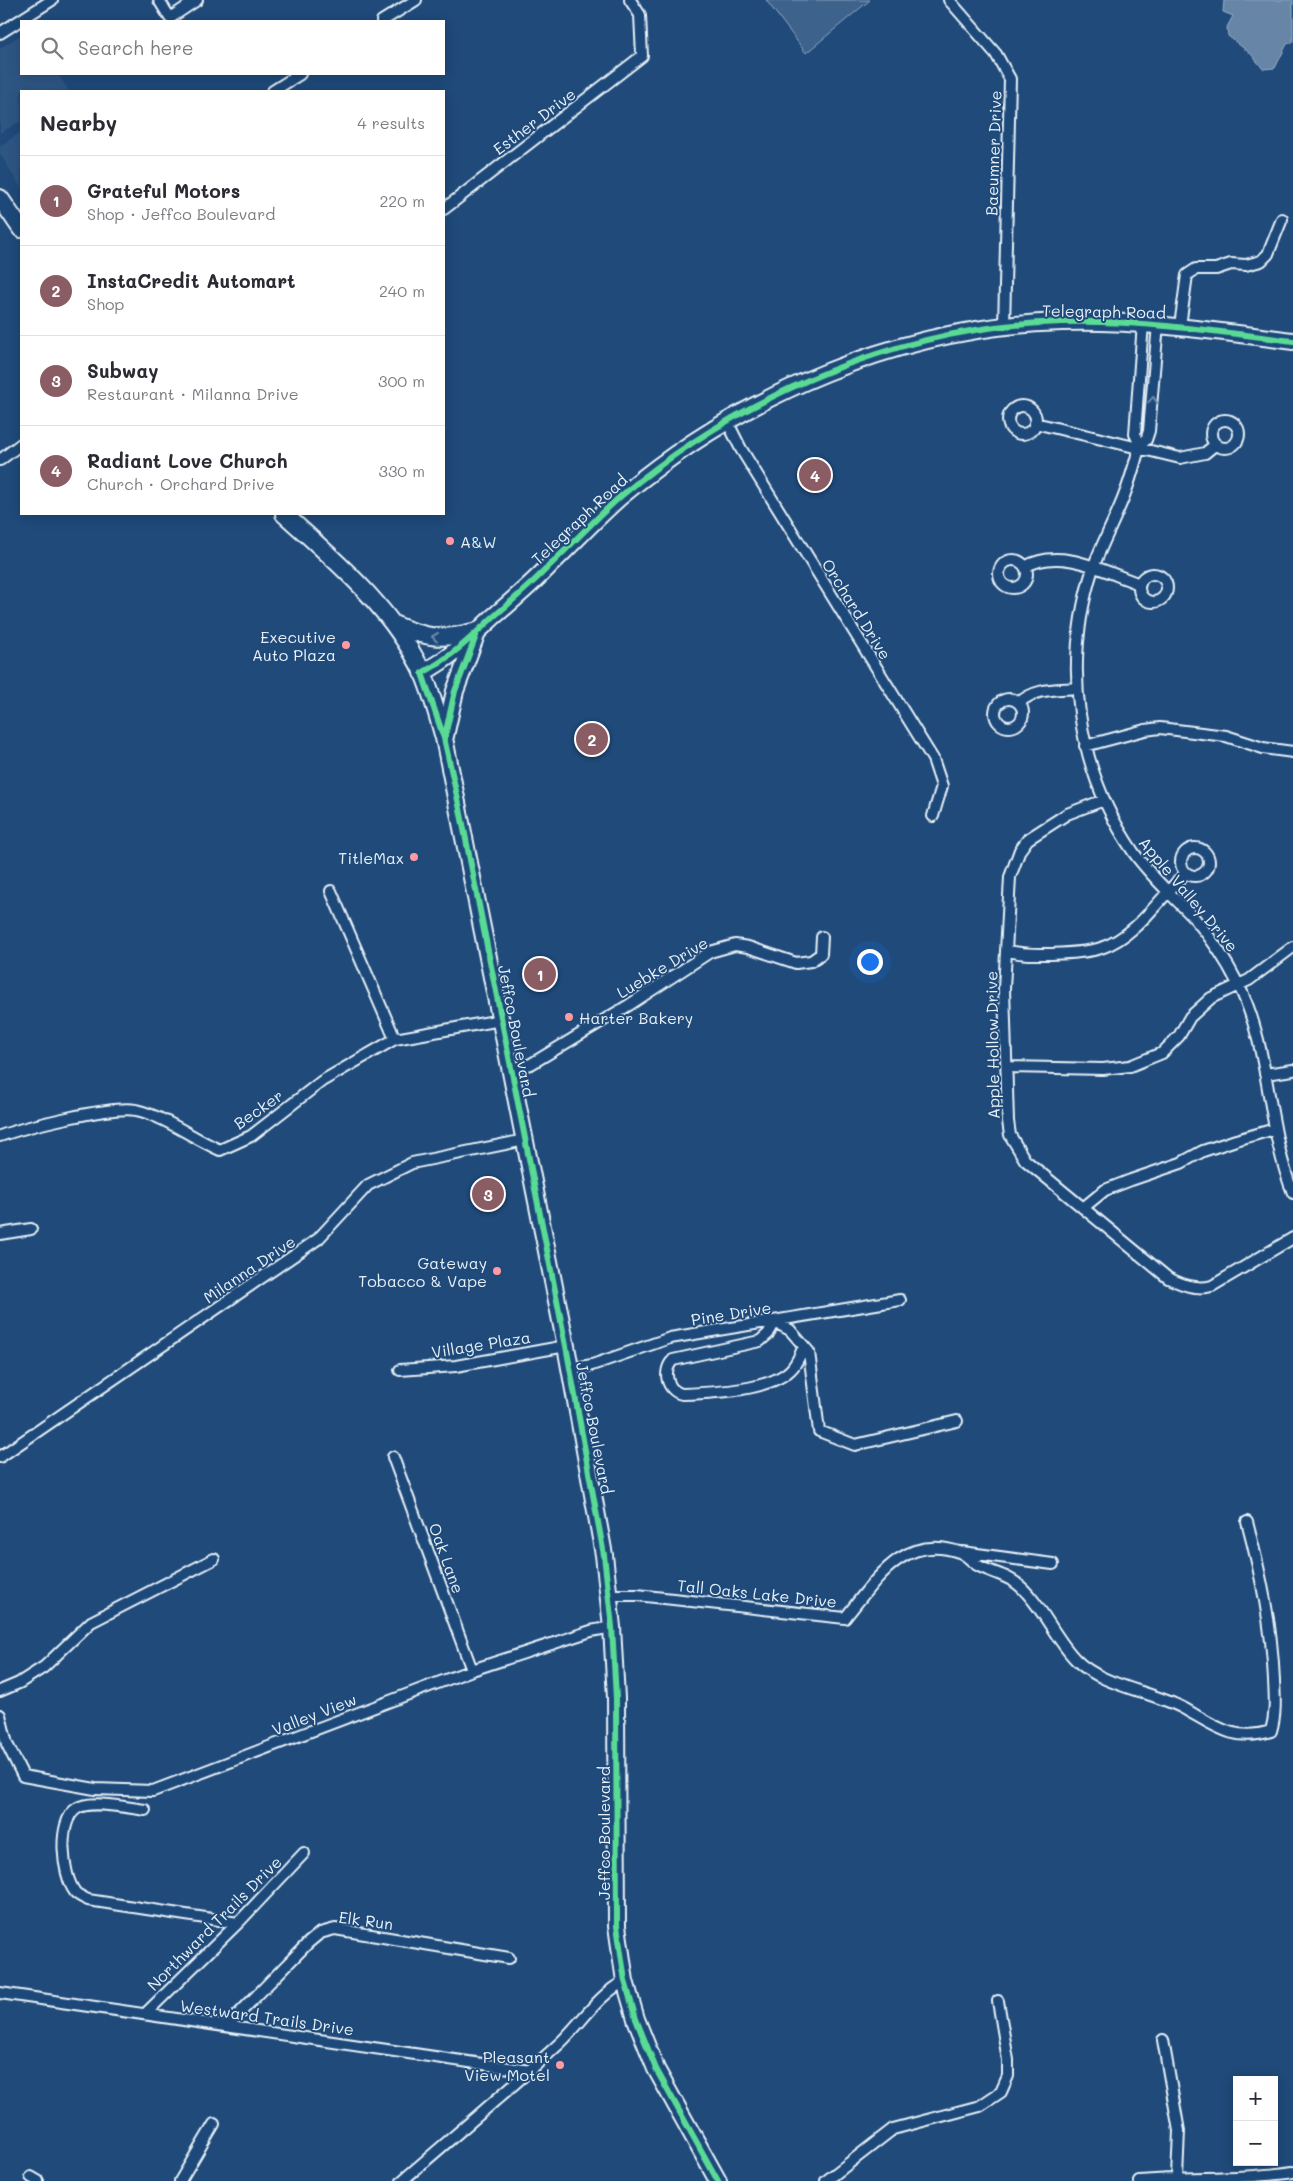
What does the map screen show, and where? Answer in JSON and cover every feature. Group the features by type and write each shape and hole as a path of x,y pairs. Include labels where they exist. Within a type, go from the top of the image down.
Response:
{"main road":[{"path":"0,198 20,228"},
{"name":"Telegraph Road","path":"422,673 448,658 549,567 593,521 672,456 727,421 780,393 849,364 932,340 1004,327 1061,322 1180,326 1293,341"},
{"name":"Jeffco Boulevard","path":"285,515 364,587 393,624 422,673 444,738 566,1346 592,1486 609,1594 616,1698 616,1902 620,1948 626,1981 636,2019 656,2069 718,2181"},
{"path":"393,624 420,635 440,639 478,631"},
{"path":"444,738 455,691 478,631"}],"street":[{"path":"21,20 52,0"},
{"path":"159,0 170,18 197,0"},
{"path":"384,20 416,0"},
{"name":"Esther Drive","path":"445,207 642,56 640,14 630,0"},
{"name":"Baeumner Drive","path":"949,0 996,54 1010,79 1004,327"},
{"path":"0,34 20,21"},
{"path":"275,90 298,75"},
{"path":"1180,326 1187,275 1196,269 1216,269 1231,264 1246,265 1261,261 1268,254 1282,219"},
{"name":"Apple Valley Drive","path":"1140,446 1136,438 1135,429 1151,324"},
{"name":"Apple Valley Drive","path":"1151,324 1151,422 1146,440 1140,446 1124,495 1093,568 1079,631 1077,688 1085,746 1104,800 1128,843 1166,891 1205,932 1227,963 1239,985 1257,1033 1283,1166 1293,1193"},
{"name":"Orchard Drive","path":"727,421 741,450 933,759 942,786 933,816"},
{"path":"1035,424 1140,446 1180,458 1205,453 1216,444"},
{"path":"0,460 20,445"},
{"path":"1024,567 1039,560 1057,558 1140,584"},
{"path":"1018,703 1040,691 1077,688"},
{"path":"1085,746 1145,730 1160,728 1226,736 1262,748 1293,752"},
{"name":"Apple Hollow Drive","path":"1104,800 1067,814 1028,839 1020,850 1010,877 1004,989 1010,1135 1024,1160 1168,1278 1200,1289 1212,1286 1293,1238"},
{"path":"1006,950 1036,954 1068,953 1101,948 1126,933 1147,916 1166,891 1186,872"},
{"path":"331,891 395,1039"},
{"name":"Luebke Drive","path":"511,1069 531,1064 629,1005 710,952 735,945 748,946 796,963 811,961 821,954 822,937"},
{"path":"1007,1067 1103,1068 1130,1066 1162,1053 1178,1036 1190,1017 1211,998 1239,985 1293,947"},
{"name":"Becker","path":"0,1136 24,1128 110,1111 135,1110 159,1118 220,1150 251,1136 322,1081 395,1039 501,1020"},
{"path":"1265,1074 1293,1070"},
{"path":"1083,1208 1105,1190 1181,1163 1203,1151 1275,1130"},
{"name":"Milanna Drive","path":"0,1457 318,1239 368,1185 412,1163 525,1140"},
{"path":"0,1234 31,1230"},
{"name":"Pine Drive","path":"570,1369 592,1365 670,1338 900,1300"},
{"path":"804,1346 794,1366 785,1374 753,1386 718,1392 682,1394 677,1393 669,1385 667,1369 673,1360 760,1341 768,1334 774,1322 790,1330 804,1346 809,1352 819,1431 855,1445 957,1421"},
{"name":"Village Plaza","path":"400,1370 456,1366 566,1346"},
{"name":"Oak Lane","path":"393,1457 472,1670"},
{"name":"Tall Oaks Lake Drive","path":"961,1552 978,1565 1000,1574 1021,1586 1076,1660 1093,1672 1182,1708 1213,1727 1243,1735 1257,1735 1271,1731 1275,1717 1273,1647 1266,1597 1246,1522"},
{"name":"Tall Oaks Lake Drive","path":"609,1594 636,1594 845,1618 884,1569 916,1548 932,1546 961,1552 1053,1564"},
{"path":"0,1691 19,1683 44,1667 91,1622 214,1559"},
{"name":"Valley View","path":"0,1715 7,1744 23,1776 95,1789 153,1791 472,1670 591,1631 612,1628"},
{"path":"145,1810 92,1804 77,1808 68,1817 63,1830 65,1866 75,1892 88,1900 238,1922"},
{"name":"Northward Trails Drive","path":"145,2014 304,1854"},
{"name":"Elk Run","path":"227,2026 308,1943 320,1933 335,1929 509,1958"},
{"path":"402,2181 530,2071 579,2025 613,1987 626,1981"},
{"name":"Westward Trails Drive","path":"0,1993 530,2071"},
{"path":"826,2181 893,2130 980,2106 1001,2092 1008,2076 1008,2060 998,2001"},
{"path":"1162,2040 1179,2132 1178,2178"},
{"path":"180,2181 214,2124"},
{"path":"1138,2181 1267,2176 1293,2172"}],"shaded area":[{"path":"766,0 870,0 806,53"},
{"path":"1224,0 1293,0 1293,42 1287,44 1275,68 1263,69 1251,54 1228,36 1227,27 1233,16 1223,12"},
{"path":"20,36 20,75 59,75 68,90 20,90 20,122 0,133 0,48"},
{"path":"20,133 20,186 0,154 0,146"}],"cycle path":[{"path":"718,2181 656,2069 636,2019 625,1981 617,1926 616,1698 612,1627 604,1555 566,1346 460,809 444,738 422,673 450,655 467,641 536,579 612,504 668,459 719,426 772,397 827,372 884,352 942,337 1002,326 1062,322 1149,324 1293,341"},
{"path":"445,736 455,691 476,636"}],"place":[{"name":"Radiant Love Church","path":"815,475"},
{"name":"A&W","path":"450,541"},
{"name":"Executive Auto Plaza","path":"346,645"},
{"name":"InstaCredit Automart","path":"592,739"},
{"name":"TitleMax","path":"414,857"},
{"name":"Grateful Motors","path":"540,974"},
{"name":"Harter Bakery","path":"569,1017"},
{"name":"Subway","path":"488,1194"},
{"name":"Gateway Tobacco & Vape","path":"497,1271"},
{"name":"Pleasant View Motel","path":"560,2065"}]}
